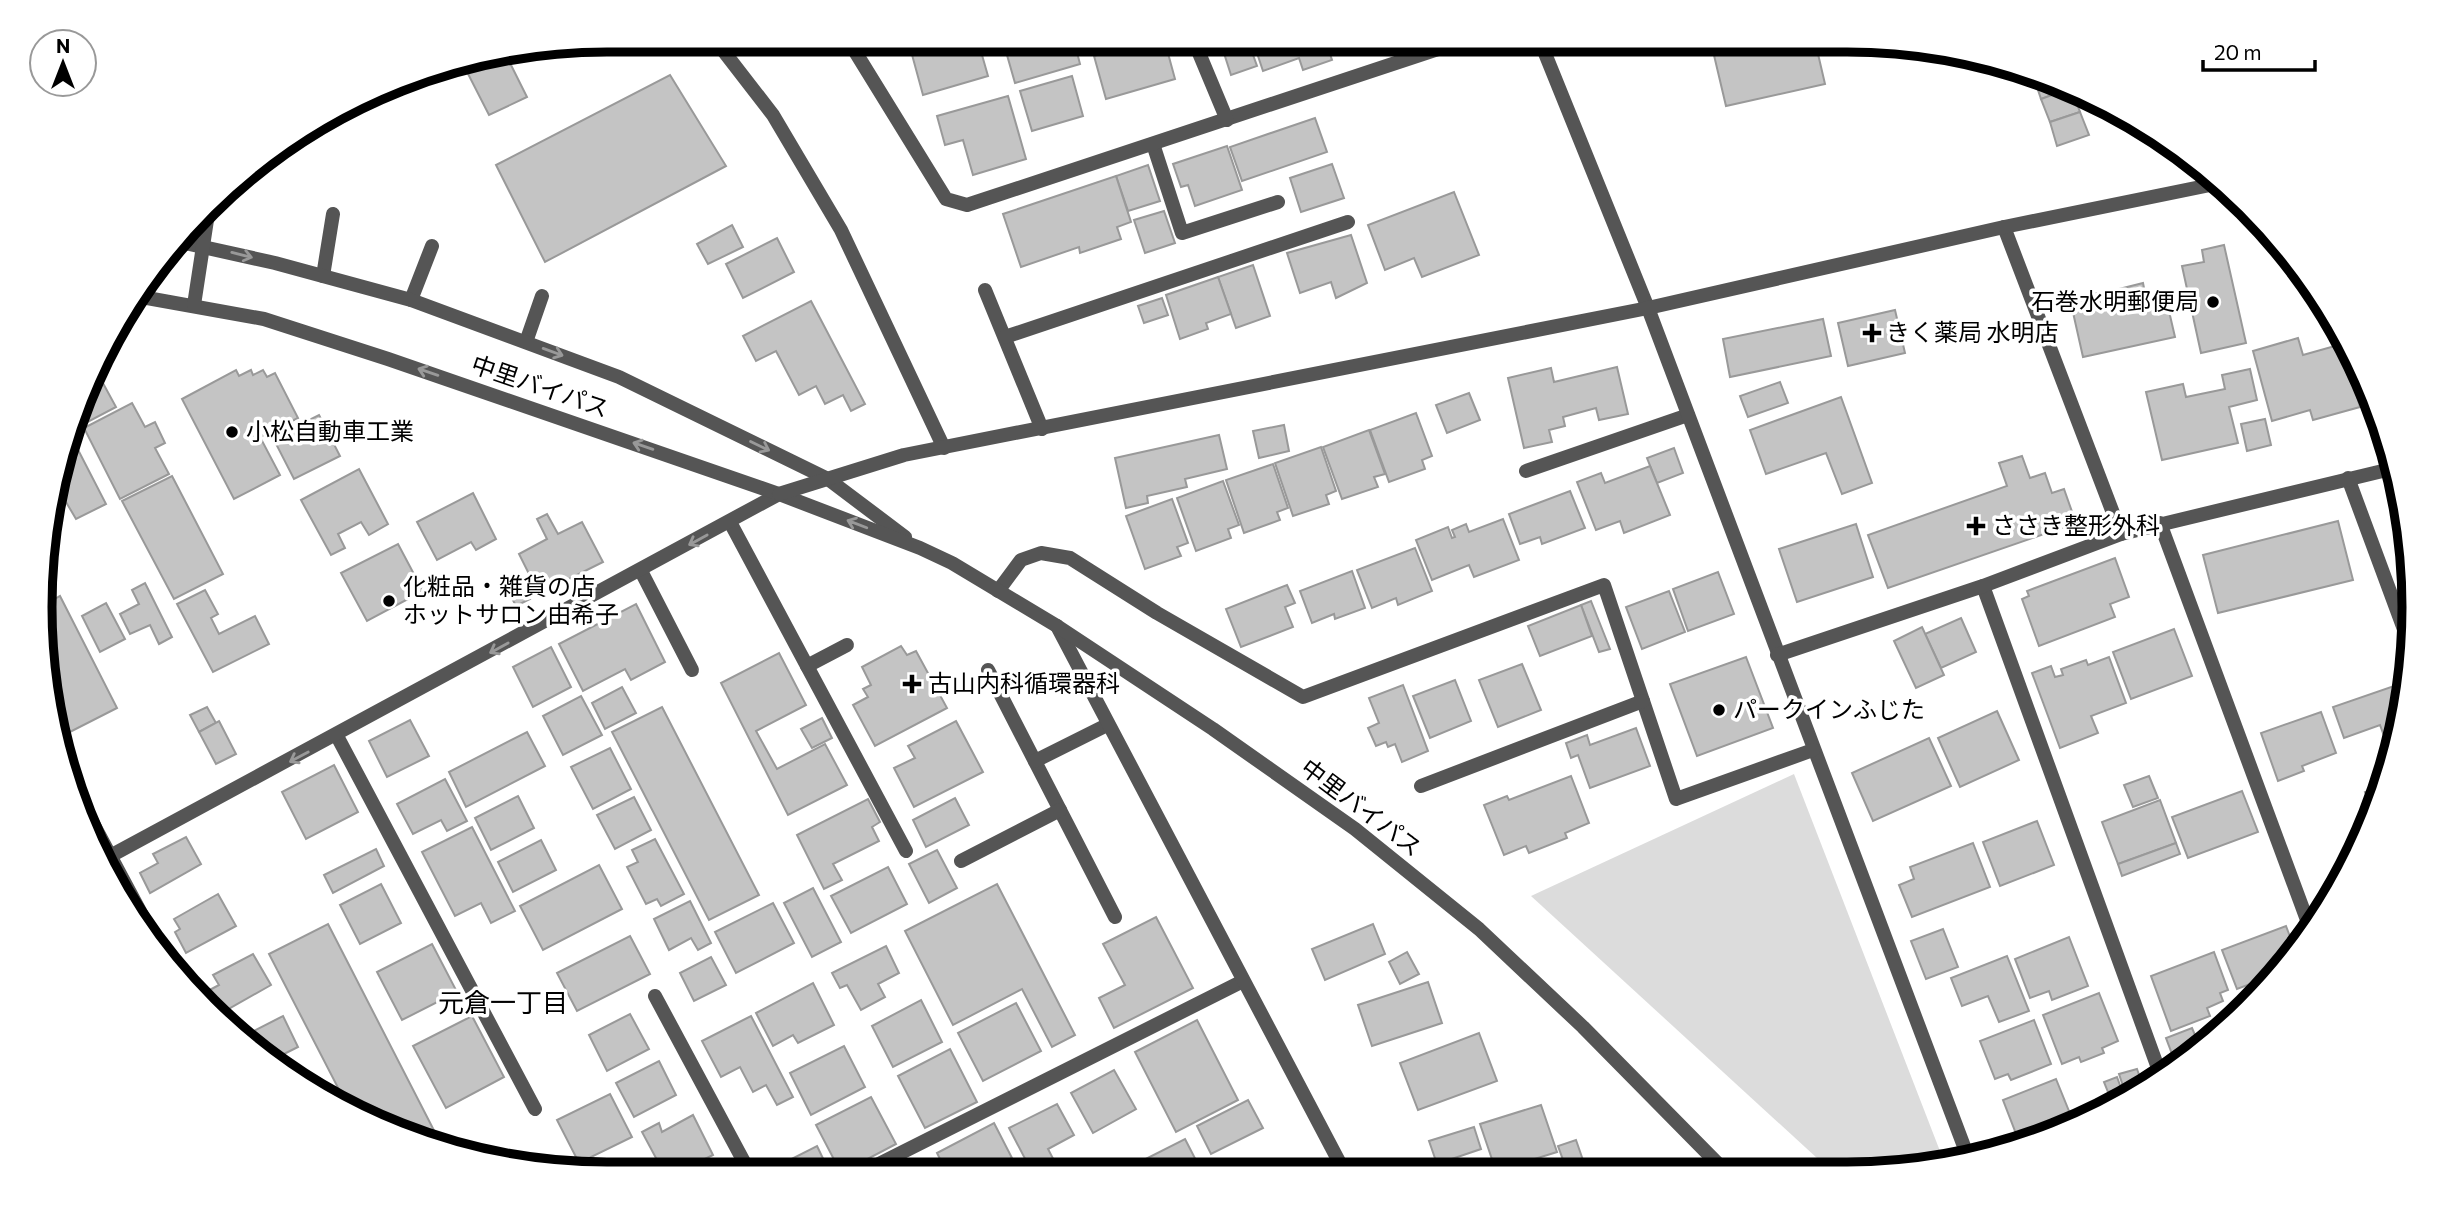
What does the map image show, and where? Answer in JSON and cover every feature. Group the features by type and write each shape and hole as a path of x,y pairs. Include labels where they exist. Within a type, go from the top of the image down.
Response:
{"street":[{"path":"724,52 773,115 841,230 944,448"},
{"path":"860,52 946,199 967,205 1429,52"},
{"path":"1199,52 1227,120"},
{"path":"1544,52 1648,308 1965,1150"},
{"path":"1153,144 1182,233 1278,202"},
{"path":"112,856 779,494 904,455 1648,308 2004,227 2208,186"},
{"path":"323,276 333,214"},
{"path":"1005,337 1348,222"},
{"path":"194,305 206,224"},
{"path":"2004,227 2121,534"},
{"name":"中里バイパス","path":"189,243 411,300 619,377 828,479 920,548"},
{"path":"411,300 432,246"},
{"path":"985,290 1042,429"},
{"path":"526,342 542,296"},
{"name":"中里バイパス","path":"147,298 264,319 388,359 779,494 920,548 1057,626 1213,729 1355,829 1479,929 1583,1027 1716,1162"},
{"path":"1526,471 1688,415"},
{"path":"1777,656 1983,586 2121,534 2385,470"},
{"path":"2348,478 2402,623"},
{"path":"730,522 906,851"},
{"path":"2160,523 2307,919"},
{"path":"998,591 1021,560 1041,553 1070,558 1303,697 1604,585 1676,799 1813,750"},
{"path":"641,571 692,670"},
{"path":"1983,586 2158,1068"},
{"path":"1057,626 1339,1162"},
{"path":"807,666 848,645"},
{"path":"988,670 1115,917"},
{"path":"1421,786 1643,701"},
{"path":"1035,761 1107,724"},
{"path":"337,736 535,1108"},
{"path":"961,861 1060,810"},
{"path":"883,1162 1243,981"},
{"path":"655,996 744,1162"}],"shaded area":[{"path":"1794,774 1941,1154 1884,1161 1821,1162 1531,896"}],"building":[{"path":"911,52 981,52 988,76 923,95"},
{"path":"1006,52 1077,52 1080,64 1015,83"},
{"path":"1108,52 1168,52 1175,79 1106,99 1094,56"},
{"path":"1224,52 1252,52 1257,66 1231,75"},
{"path":"1257,52 1329,52 1332,60 1303,70 1299,58 1263,71"},
{"path":"1713,52 1818,52 1825,84 1726,106"},
{"path":"509,61 527,97 489,115 466,70"},
{"path":"670,75 726,166 545,262 496,165"},
{"path":"1072,76 1083,116 1032,131 1020,91"},
{"path":"2037,86 2056,93 2041,99"},
{"path":"2056,93 2076,102 2080,112 2050,122 2041,99"},
{"path":"1008,96 1026,159 973,175 963,140 945,145 937,116"},
{"path":"2080,112 2089,135 2057,146 2050,122"},
{"path":"1315,118 1327,152 1242,181 1230,147"},
{"path":"1227,146 1242,190 1195,206 1188,185 1181,187 1173,164"},
{"path":"1332,164 1344,198 1301,212 1290,178"},
{"path":"1148,165 1160,201 1128,211 1116,176"},
{"path":"1116,176 1131,222 1117,227 1121,239 1080,253 1079,247 1021,267 1003,214"},
{"path":"1454,192 1479,255 1422,277 1414,258 1385,270 1368,225"},
{"path":"1164,211 1175,243 1145,253 1134,220"},
{"path":"732,225 743,247 708,264 697,244"},
{"path":"1351,235 1367,283 1336,298 1331,282 1300,293 1287,253"},
{"path":"777,238 794,272 743,298 726,264"},
{"path":"2224,245 2246,343 2201,353 2182,266 2204,262 2202,250"},
{"path":"1253,265 1270,316 1236,328 1218,277"},
{"path":"1218,277 1231,314 1206,323 1208,329 1180,339 1166,295"},
{"path":"2143,283 2146,298 2165,294 2175,337 2083,357 2070,299 2098,293 2101,308 2118,304 2115,290"},
{"path":"1162,298 1168,315 1144,323 1138,306"},
{"path":"811,301 865,404 851,411 843,395 825,404 816,386 799,395 776,351 756,361 743,336"},
{"path":"1895,310 1905,353 1848,366 1838,323"},
{"path":"1823,319 1831,356 1730,377 1723,339"},
{"path":"2298,338 2303,355 2336,346 2351,375 2360,407 2313,420 2310,410 2272,421 2253,351"},
{"path":"1617,367 1628,414 1599,420 1596,408 1563,417 1565,426 1549,430 1552,442 1524,448 1508,378 1551,368 1554,382"},
{"path":"2250,369 2257,400 2229,407 2238,443 2162,460 2146,392 2183,384 2186,397 2225,389 2222,375"},
{"path":"236,370 239,376 251,370 253,375 263,370 267,377 275,373 298,418 260,437 280,475 234,499 182,399"},
{"path":"102,381 116,407 84,424"},
{"path":"1780,382 1788,403 1748,417 1740,396"},
{"path":"1469,393 1480,420 1447,433 1436,405"},
{"path":"1841,397 1872,483 1842,494 1826,453 1766,474 1750,430"},
{"path":"132,403 145,427 155,422 165,443 155,448 169,474 120,499 84,428"},
{"path":"1416,413 1432,456 1422,460 1425,469 1389,482 1370,430"},
{"path":"319,415 340,456 294,479 273,438"},
{"path":"2265,419 2271,445 2247,451 2241,424"},
{"path":"1284,425 1289,451 1259,458 1253,431"},
{"path":"1369,430 1385,474 1374,477 1378,487 1342,499 1323,447"},
{"path":"1219,435 1227,469 1185,479 1187,487 1147,496 1148,503 1126,508 1115,458"},
{"path":"76,447 106,504 76,519 66,502 62,504"},
{"path":"1321,447 1336,491 1326,495 1329,504 1293,516 1275,463"},
{"path":"1674,448 1683,473 1657,483 1647,458"},
{"path":"2022,456 2030,478 2045,473 2052,493 2064,489 2076,523 1888,588 1868,535 2007,486 1999,463"},
{"path":"1273,464 1288,508 1277,512 1280,520 1244,533 1226,480"},
{"path":"1650,466 1670,515 1624,533 1620,521 1596,530 1577,482 1601,473 1605,483"},
{"path":"359,469 388,524 369,535 361,522 338,534 345,548 331,555 301,500"},
{"path":"172,476 223,574 174,599 122,501"},
{"path":"1223,481 1239,525 1228,529 1231,538 1196,551 1177,498"},
{"path":"1570,491 1585,528 1542,544 1540,537 1520,544 1509,514"},
{"path":"473,493 496,539 476,550 471,542 437,560 417,522"},
{"path":"1172,499 1188,543 1177,547 1181,556 1145,569 1126,516"},
{"path":"547,514 558,534 582,522 603,562 539,594 519,554 547,539 537,519"},
{"path":"1503,519 1519,560 1474,577 1469,565 1432,580 1416,540 1448,527 1452,538 1455,537 1452,530 1466,524 1469,532"},
{"path":"2338,521 2353,580 2218,613 2203,555"},
{"path":"1856,524 1873,577 1797,602 1779,549"},
{"path":"398,544 423,591 367,621 341,573"},
{"path":"1415,548 1432,591 1398,605 1396,598 1372,608 1357,570"},
{"path":"2115,558 2129,597 2110,604 2115,617 2039,646 2022,599 2029,596 2027,591"},
{"path":"1352,571 1365,608 1335,619 1334,614 1312,623 1300,591"},
{"path":"1718,572 1734,614 1688,631 1673,589"},
{"path":"520,578 530,599 516,606 505,585"},
{"path":"145,583 172,637 159,644 150,625 130,634 120,614 139,604 132,590"},
{"path":"1287,585 1295,603 1285,607 1293,627 1241,647 1226,609"},
{"path":"205,590 218,614 211,618 219,634 255,616 269,644 213,672 177,604"},
{"path":"1669,591 1685,632 1642,649 1626,607"},
{"path":"60,596 117,708 67,733 57,680 52,600"},
{"path":"1591,601 1610,649 1599,652 1581,605"},
{"path":"106,603 125,639 100,652 82,616"},
{"path":"636,604 665,662 631,680 625,669 583,691 559,644"},
{"path":"1581,605 1592,636 1540,656 1528,626"},
{"path":"1961,618 1976,652 1941,668 1925,634"},
{"path":"1922,627 1944,675 1916,688 1894,641"},
{"path":"2174,629 2192,676 2131,699 2113,652"},
{"path":"901,646 907,655 916,651 947,708 875,746 853,705 868,697 863,689 871,685 862,667"},
{"path":"551,647 571,687 533,707 513,667"},
{"path":"779,653 806,705 756,731 777,769 825,744 847,785 788,815 721,683"},
{"path":"1746,657 1773,728 1697,756 1670,684"},
{"path":"2109,657 2126,703 2091,716 2098,733 2060,748 2032,673 2051,666 2055,677 2063,675 2061,669 2086,660 2088,665"},
{"path":"1522,664 1541,710 1498,727 1479,680"},
{"path":"1455,680 1471,721 1430,738 1413,696"},
{"path":"1403,685 1428,751 1402,762 1395,744 1388,747 1386,742 1376,746 1368,728 1379,723 1369,698"},
{"path":"2397,685 2388,734 2384,736 2380,725 2344,738 2333,707"},
{"path":"622,687 636,713 605,729 592,703"},
{"path":"581,696 602,735 563,755 543,716"},
{"path":"207,707 216,723 199,732 190,715"},
{"path":"662,707 759,895 709,920 612,732"},
{"path":"1997,711 2019,760 1960,787 1938,738"},
{"path":"2321,712 2336,753 2302,766 2304,771 2278,781 2261,733"},
{"path":"822,718 832,738 812,748 801,729"},
{"path":"410,720 429,756 387,777 369,741"},
{"path":"219,721 236,754 216,764 199,732"},
{"path":"956,721 983,772 914,807 894,768 915,758 908,746"},
{"path":"1636,728 1650,766 1590,788 1578,755 1571,758 1566,743 1587,735 1590,745"},
{"path":"527,732 545,766 466,807 449,772"},
{"path":"1929,738 1951,786 1873,821 1852,773"},
{"path":"610,748 631,789 593,809 571,767"},
{"path":"334,765 358,812 306,839 282,792"},
{"path":"1571,776 1589,823 1565,833 1567,838 1529,853 1526,846 1504,855 1484,805 1507,796 1509,800"},
{"path":"2149,776 2158,798 2133,807 2124,785"},
{"path":"445,779 467,821 447,831 441,820 413,834 397,804"},
{"path":"2242,791 2258,832 2188,858 2172,817"},
{"path":"518,796 534,828 491,850 475,818"},
{"path":"634,797 651,830 615,849 597,815"},
{"path":"955,798 969,825 926,847 913,820"},
{"path":"868,799 880,822 872,827 879,841 833,864 842,880 824,889 797,835"},
{"path":"2160,800 2176,843 2118,864 2102,822"},
{"path":"2037,821 2054,865 2000,886 1983,842"},
{"path":"472,827 515,911 491,923 481,903 455,916 422,852"},
{"path":"186,837 201,864 150,893 140,873 158,863 153,854"},
{"path":"655,839 684,894 661,906 657,899 646,904 627,867 638,862 632,850"},
{"path":"541,840 556,870 513,892 498,862"},
{"path":"1973,843 1990,887 1912,917 1899,885 1914,879 1910,867"},
{"path":"2176,843 2180,854 2122,876 2118,864"},
{"path":"376,849 384,866 333,893 324,875"},
{"path":"937,850 957,888 929,903 909,864"},
{"path":"599,865 622,909 543,950 520,906"},
{"path":"888,867 907,904 851,933 831,896"},
{"path":"381,884 401,923 360,944 340,905"},
{"path":"997,884 1075,1035 1052,1047 1022,989 953,1025 905,931"},
{"path":"813,888 841,942 812,957 784,903"},
{"path":"218,894 236,926 186,953 175,932 180,929 174,919"},
{"path":"690,901 711,943 698,950 691,938 669,950 654,919"},
{"path":"773,903 794,943 736,973 715,932"},
{"path":"1156,917 1193,988 1114,1028 1099,998 1125,985 1103,944"},
{"path":"328,924 437,1135 395,1120 341,1094 269,954"},
{"path":"1373,924 1385,954 1325,980 1312,949"},
{"path":"2286,926 2291,940 2257,982 2237,989 2222,950"},
{"path":"1943,929 1958,967 1926,979 1911,941"},
{"path":"630,936 650,974 577,1011 557,973"},
{"path":"2069,937 2088,986 2052,1000 2049,991 2030,998 2015,959"},
{"path":"432,944 457,992 402,1020 377,972"},
{"path":"886,946 899,973 878,984 885,997 861,1010 847,985 840,988 832,973"},
{"path":"1407,952 1419,974 1400,984 1389,962"},
{"path":"2214,952 2228,990 2220,993 2223,1001 2207,1008 2210,1016 2171,1031 2151,976"},
{"path":"253,954 271,985 226,1010 207,991 219,985 213,975"},
{"path":"2007,956 2029,1011 1999,1022 1988,996 1962,1006 1951,978"},
{"path":"711,957 726,985 694,1001 680,973"},
{"path":"1428,982 1442,1023 1372,1046 1358,1005"},
{"path":"813,983 834,1025 798,1043 793,1035 773,1046 756,1013"},
{"path":"2099,993 2118,1041 2102,1048 2104,1053 2081,1062 2079,1057 2062,1064 2043,1015"},
{"path":"921,1000 942,1042 893,1067 872,1026"},
{"path":"1016,1003 1041,1051 983,1081 958,1033"},
{"path":"630,1014 649,1049 607,1071 589,1035"},
{"path":"283,1016 298,1047 281,1056 251,1032"},
{"path":"472,1016 504,1077 446,1108 413,1046"},
{"path":"751,1016 793,1097 777,1105 766,1085 753,1092 740,1067 721,1077 702,1041"},
{"path":"1197,1020 1238,1100 1176,1132 1135,1052"},
{"path":"2034,1020 2051,1064 2011,1080 2008,1074 1995,1079 1980,1041"},
{"path":"2192,1028 2196,1039 2173,1057 2166,1038"},
{"path":"1479,1033 1497,1081 1418,1110 1400,1063"},
{"path":"844,1046 865,1087 811,1115 790,1073"},
{"path":"950,1049 977,1102 925,1128 898,1076"},
{"path":"659,1061 676,1095 634,1117 616,1083"},
{"path":"2137,1069 2140,1079 2124,1089 2119,1074"},
{"path":"1114,1070 1136,1109 1093,1133 1071,1093"},
{"path":"2117,1077 2121,1088 2108,1092 2104,1082"},
{"path":"2056,1079 2071,1115 2017,1136 2003,1100"},
{"path":"610,1094 632,1137 578,1161 557,1120"},
{"path":"871,1097 896,1144 862,1162 835,1162 816,1125"},
{"path":"1248,1100 1263,1128 1211,1154 1197,1126"},
{"path":"1057,1104 1074,1135 1048,1149 1055,1162 1027,1162 1009,1128"},
{"path":"1541,1105 1557,1152 1525,1162 1493,1162 1480,1124"},
{"path":"693,1115 713,1155 699,1162 658,1162 642,1132 659,1123 662,1132"},
{"path":"994,1123 1012,1158 1004,1162 942,1162 937,1153"},
{"path":"1474,1127 1481,1149 1436,1162 1429,1141"},
{"path":"1185,1139 1197,1162 1140,1162"},
{"path":"1576,1140 1584,1162 1564,1162 1558,1146"},
{"path":"817,1146 825,1162 786,1162"}],"place":[{"name":"石巻水明郵便局","path":"2213,302"},
{"name":"きく薬局 水明店","path":"1872,333"},
{"name":"小松自動車工業","path":"232,432"},
{"name":"ささき整形外科","path":"1976,526"},
{"name":"化粧品・雑貨の店 ホットサロン由希子","path":"389,601"},
{"name":"古山内科循環器科","path":"912,684"},
{"name":"パークインふじた","path":"1719,710"}],"district":[{"name":"元倉一丁目","path":"503,1003"}]}
